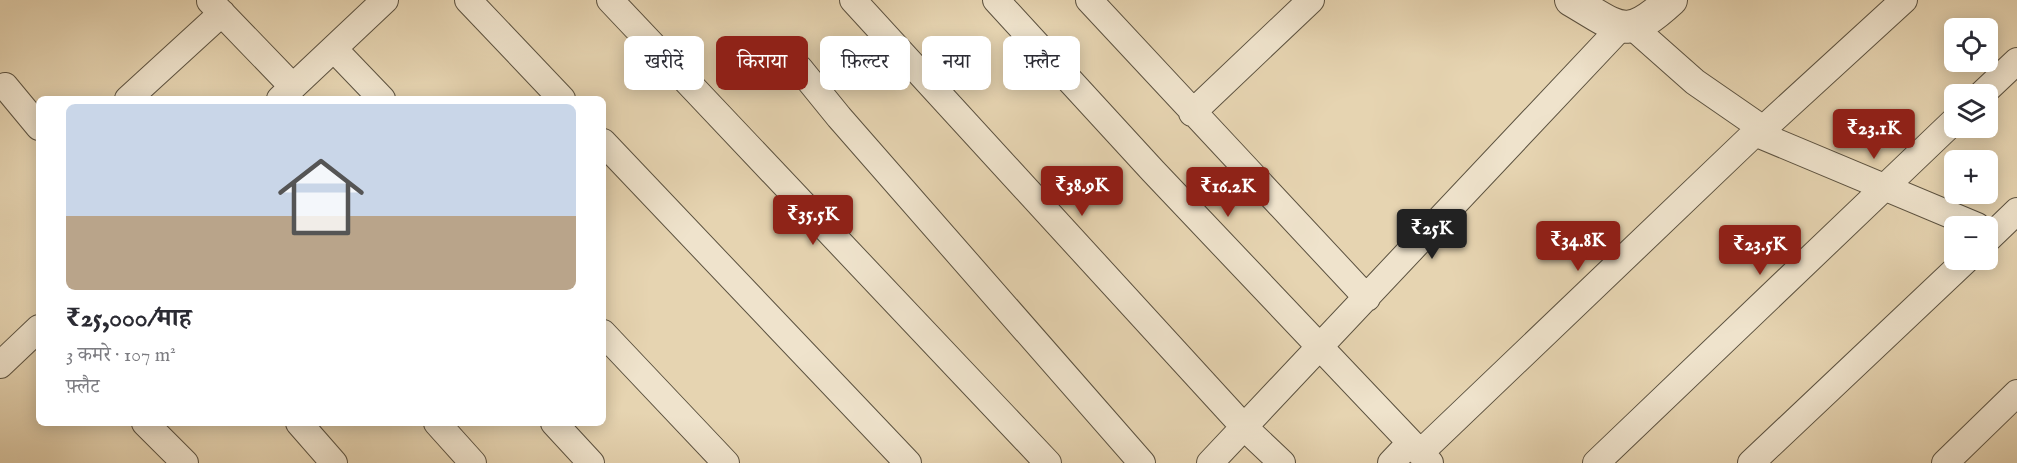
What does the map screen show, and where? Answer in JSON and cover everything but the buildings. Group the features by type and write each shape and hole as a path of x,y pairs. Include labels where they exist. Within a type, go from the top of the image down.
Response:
{"street":[{"path":"131,96 216,6 287,93 385,0"},
{"path":"468,0 559,96"},
{"path":"610,0 1048,463"},
{"path":"853,0 1244,427 1282,463"},
{"path":"996,0 1420,453"},
{"path":"1192,112 1311,0"},
{"path":"1571,0 1627,27 1759,131 1948,216"},
{"path":"1210,463 1627,27 1648,21 1671,0"},
{"path":"1391,463 1420,453 1759,131 1904,0"},
{"path":"1091,1 1367,298"},
{"path":"334,49 378,96"},
{"path":"1993,84 2017,61"},
{"path":"808,79 1142,463"},
{"path":"5,86 36,123"},
{"path":"1596,463 1944,131"},
{"path":"606,145 908,463"},
{"path":"1998,225 2017,212"},
{"path":"1998,237 2017,243"},
{"path":"1751,463 1955,270"},
{"path":"0,365 36,331"},
{"path":"606,336 726,463"},
{"path":"1945,463 2017,393"},
{"path":"149,426 184,463"},
{"path":"302,426 334,463"},
{"path":"440,426 473,463"},
{"path":"557,426 591,463"}]}
